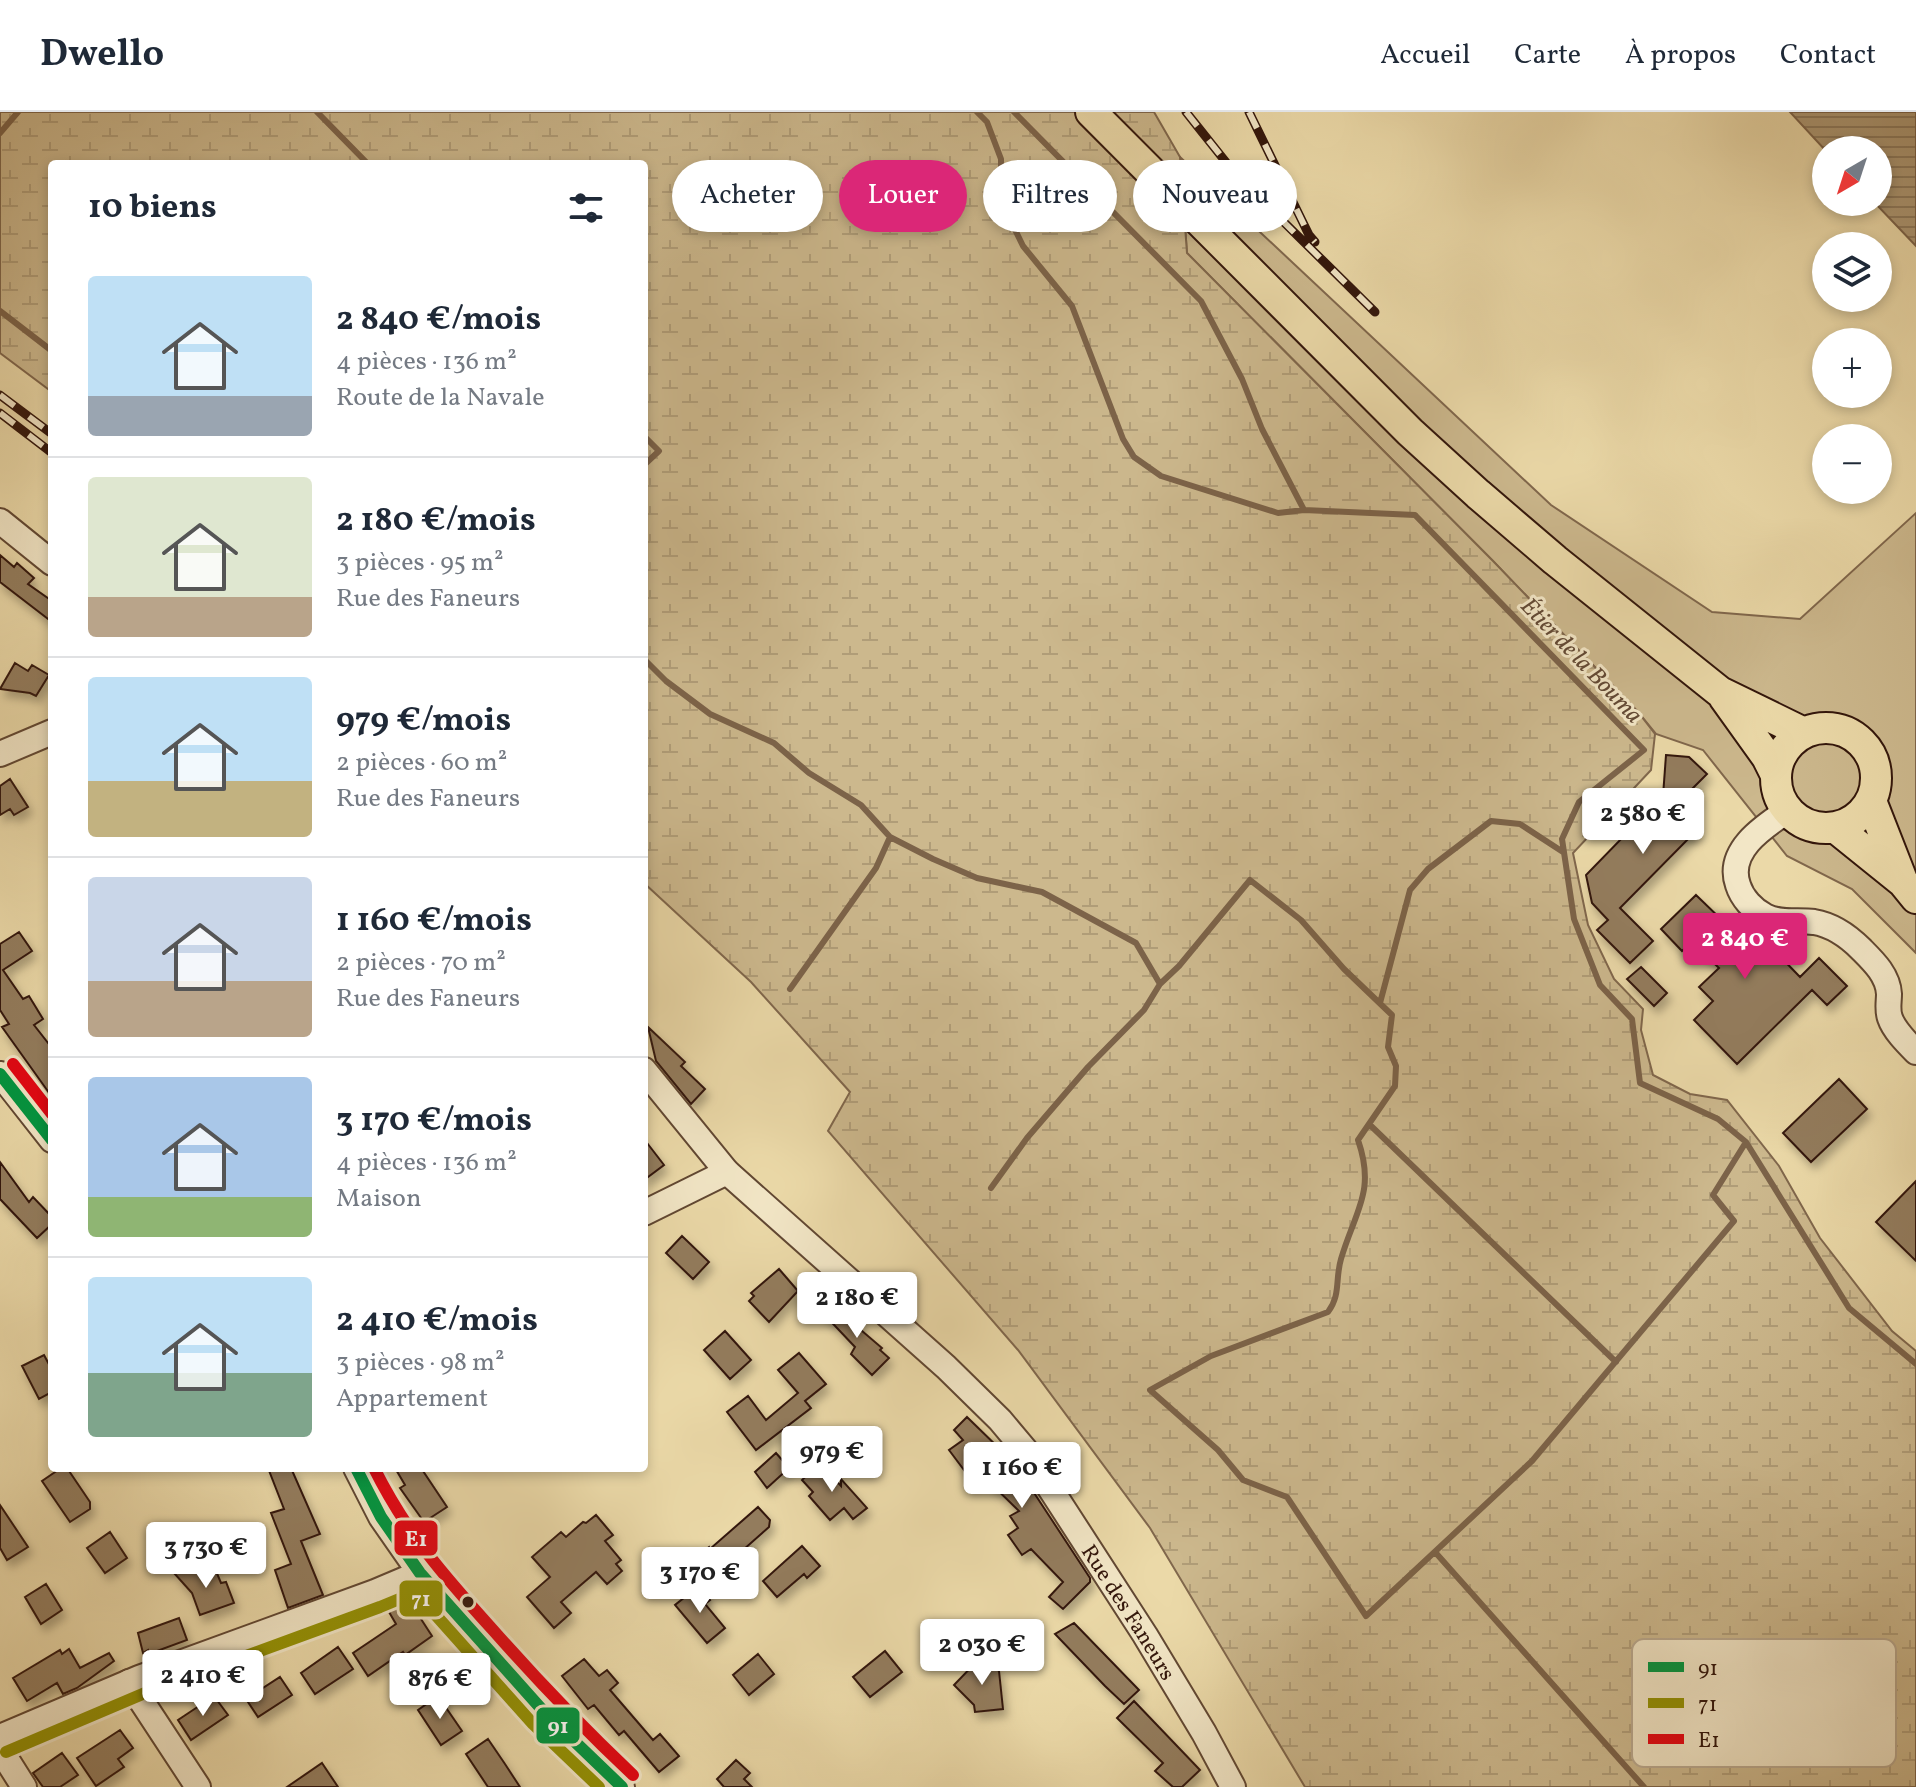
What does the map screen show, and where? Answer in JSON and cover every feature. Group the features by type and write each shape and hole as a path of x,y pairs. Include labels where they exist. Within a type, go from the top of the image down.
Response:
{"main road":[{"path":"1091,112 1410,432 1555,560 1720,692 1804,733"},
{"path":"1720,692 1767,757 1776,775 1778,794 1787,811 1810,826 1836,828 1859,817 1871,801 1876,783 1875,770 1860,741 1836,729 1823,728 1804,733 1784,750 1776,775"},
{"path":"1871,801 1910,890"},
{"path":"1836,828 1910,890"}],"street":[{"path":"0,521 48,560"},
{"path":"0,754 48,734"},
{"path":"1787,811 1748,842 1736,861 1734,876 1740,893 1751,906 1767,917 1816,922 1852,940 1885,977 1890,1019 1916,1052"},
{"path":"0,1074 48,1135"},
{"name":"Rue des Faneurs","path":"648,1075 727,1172 946,1367 1000,1420 1026,1451 1145,1635 1233,1787"},
{"path":"648,1211 727,1172"},
{"path":"358,1472 381,1517 420,1573 545,1713 622,1787"},
{"path":"0,1737 129,1682 420,1573"},
{"path":"129,1682 198,1787"},
{"path":"0,1749 24,1787"}],"green space":[{"path":"0,112 1154,112 1180,160 1133,160 1133,232 1185,232 1187,253 1493,561 1638,712 1655,734 1651,770 1573,853 1588,925 1614,979 1643,1009 1641,1030 1653,1075 1690,1094 1727,1100 1779,1166 1820,1238 1892,1331 1916,1351 1916,1787 1305,1787 1150,1528 1018,1350 828,1131 850,1092 751,982 648,887 648,160 48,160 48,389 0,353"},
{"path":"1185,232 1260,232 1551,505 1712,612 1800,619 1916,513 1916,953 1852,889 1787,856 1703,750 1656,734 1493,561 1187,253"}],"shaded area":[{"path":"1790,112 1916,112 1916,246 1887,216 1892,216 1892,136 1812,136"}],"building":[{"path":"0,555 14,567 17,563 34,578 28,584 48,598 48,619 0,582"},
{"path":"15,663 28,671 32,665 48,674 36,696 0,689"},
{"path":"1666,755 1689,757 1707,774 1690,791 1697,797 1680,815 1696,831 1620,908 1653,941 1630,963 1597,930 1608,920 1592,903 1586,875 1663,796"},
{"path":"10,779 28,807 14,815 10,809 0,815 0,786"},
{"path":"1696,895 1759,956 1770,946 1800,977 1819,958 1847,986 1827,1005 1812,990 1737,1064 1694,1020 1713,1001 1699,987 1719,968 1692,942 1682,951 1661,929"},
{"path":"19,932 32,951 3,970 23,999 29,996 43,1019 34,1025 48,1043 48,1091 2,1027 9,1024 0,1010 0,944"},
{"path":"1641,967 1667,993 1654,1006 1627,979"},
{"path":"648,1027 685,1062 681,1066 705,1089 691,1104 656,1061"},
{"path":"1839,1079 1867,1109 1811,1162 1783,1133"},
{"path":"648,1144 664,1165 648,1177"},
{"path":"0,1162 29,1202 33,1197 48,1213 48,1228 37,1238 0,1199"},
{"path":"1916,1181 1916,1261 1876,1222"},
{"path":"682,1236 709,1262 693,1279 666,1253"},
{"path":"779,1269 798,1291 769,1322 749,1301 754,1296 751,1293"},
{"path":"827,1301 882,1348 880,1350 889,1358 872,1375 851,1354 855,1347 819,1309"},
{"path":"725,1331 751,1360 730,1379 704,1350"},
{"path":"799,1353 826,1384 805,1401 811,1408 756,1450 727,1412 748,1396 766,1420 798,1393 778,1370"},
{"path":"44,1355 48,1362 48,1394 39,1399 22,1366"},
{"path":"967,1417 1021,1473 1090,1578 1090,1582 1063,1609 1049,1597 1063,1582 1031,1549 1022,1555 1008,1535 1018,1528 1010,1516 1019,1511 981,1474 973,1482 949,1450 963,1440 954,1430"},
{"path":"776,1453 789,1468 767,1488 755,1472"},
{"path":"820,1463 841,1486 841,1479 867,1508 853,1519 844,1508 830,1520 809,1496 813,1492 802,1480"},
{"path":"55,1472 70,1472 90,1502 90,1509 70,1522 42,1481"},
{"path":"270,1472 293,1472 320,1534 301,1541 323,1595 288,1608 275,1570 291,1564 271,1513 284,1509"},
{"path":"397,1472 424,1472 447,1507 424,1522 400,1488 405,1485"},
{"path":"0,1505 28,1547 7,1560 0,1548"},
{"path":"758,1507 770,1520 769,1527 725,1566 728,1569 710,1585 691,1562"},
{"path":"596,1515 613,1535 605,1541 621,1560 616,1564 622,1571 607,1584 596,1572 561,1602 571,1613 554,1628 527,1597 550,1577 532,1557 561,1532 566,1537"},
{"path":"110,1532 127,1558 105,1573 87,1548"},
{"path":"802,1546 820,1566 807,1578 804,1574 777,1597 763,1581"},
{"path":"192,1568 203,1576 216,1571 221,1583 226,1582 234,1603 200,1615 192,1593 174,1573"},
{"path":"46,1584 62,1610 41,1624 25,1597"},
{"path":"699,1586 710,1600 705,1604 725,1628 707,1643 675,1605"},
{"path":"408,1599 432,1636 368,1676 353,1653 396,1624 389,1612"},
{"path":"179,1618 187,1640 149,1654 148,1650 143,1653 138,1633"},
{"path":"1074,1623 1139,1690 1124,1704 1055,1634"},
{"path":"338,1647 353,1669 315,1694 301,1673"},
{"path":"69,1649 80,1668 109,1653 114,1661 77,1688 63,1694 57,1683 27,1701 13,1678 60,1650 62,1654"},
{"path":"885,1651 902,1672 870,1697 853,1677"},
{"path":"758,1654 774,1674 749,1695 733,1675"},
{"path":"980,1658 999,1671 1003,1709 975,1712 974,1705 954,1685"},
{"path":"584,1659 599,1676 607,1670 618,1683 610,1690 653,1740 660,1734 679,1756 659,1772 624,1731 619,1735 594,1705 588,1709 562,1676"},
{"path":"280,1677 292,1695 258,1717 246,1699"},
{"path":"214,1696 228,1715 191,1740 178,1720"},
{"path":"438,1696 462,1731 441,1745 418,1710"},
{"path":"1134,1701 1200,1770 1182,1787 1173,1787 1155,1771 1163,1763 1117,1718"},
{"path":"120,1730 133,1748 118,1759 124,1767 96,1786 77,1758"},
{"path":"488,1739 520,1787 488,1787 466,1754"},
{"path":"62,1753 78,1775 60,1787 43,1787 33,1773"},
{"path":"736,1760 750,1773 744,1779 752,1787 724,1787 717,1779"},
{"path":"322,1763 338,1787 287,1787"}],"waterway":[{"path":"0,133 18,112"},
{"path":"317,112 364,160"},
{"name":"Étier de la Bouma","path":"977,112 987,122 1001,159 1001,201 1023,246 1072,306 1123,439 1134,457 1161,476 1278,513 1304,510 1415,515 1644,750 1579,802 1562,839 1574,919 1600,985 1632,1019 1640,1083 1718,1119 1746,1142 1849,1308 1916,1364"},
{"path":"1014,112 1201,301 1304,510"},
{"path":"0,311 48,348"},
{"path":"648,440 659,451 648,461"},
{"path":"648,663 666,681 710,714 774,743 809,773 861,805 890,837 977,878 1042,892 1136,943 1160,984"},
{"path":"1380,1003 1410,890 1428,869 1491,821 1520,824 1563,852"},
{"path":"790,989 876,868 890,837"},
{"path":"991,1188 1027,1138 1088,1067 1144,1010 1160,984 1179,966 1250,880 1301,920 1344,969 1392,1015 1388,1047 1396,1066 1395,1086 1358,1140 1365,1174 1362,1201 1341,1259 1332,1306 1328,1312 1211,1356 1150,1390 1218,1450 1243,1480 1287,1497 1366,1616 1532,1461 1734,1221 1713,1195 1746,1142"},
{"path":"1369,1124 1616,1362"},
{"path":"1435,1552 1644,1787"}],"railway":[{"path":"1186,112 1237,176 1375,312"},
{"path":"1249,112 1315,242"},
{"path":"0,395 48,431"},
{"path":"0,413 48,450"}],"transit line":[{"name":"E1","path":"13,1064 48,1109"},
{"name":"91","path":"0,1074 48,1135"},
{"name":"91","path":"358,1472 381,1517 420,1573 545,1713 622,1787"},
{"name":"E1","path":"376,1472 413,1534 475,1610 544,1686 633,1775"},
{"name":"71","path":"408,1584 533,1724 599,1787"},
{"name":"71","path":"6,1752 145,1693 426,1588"}]}
